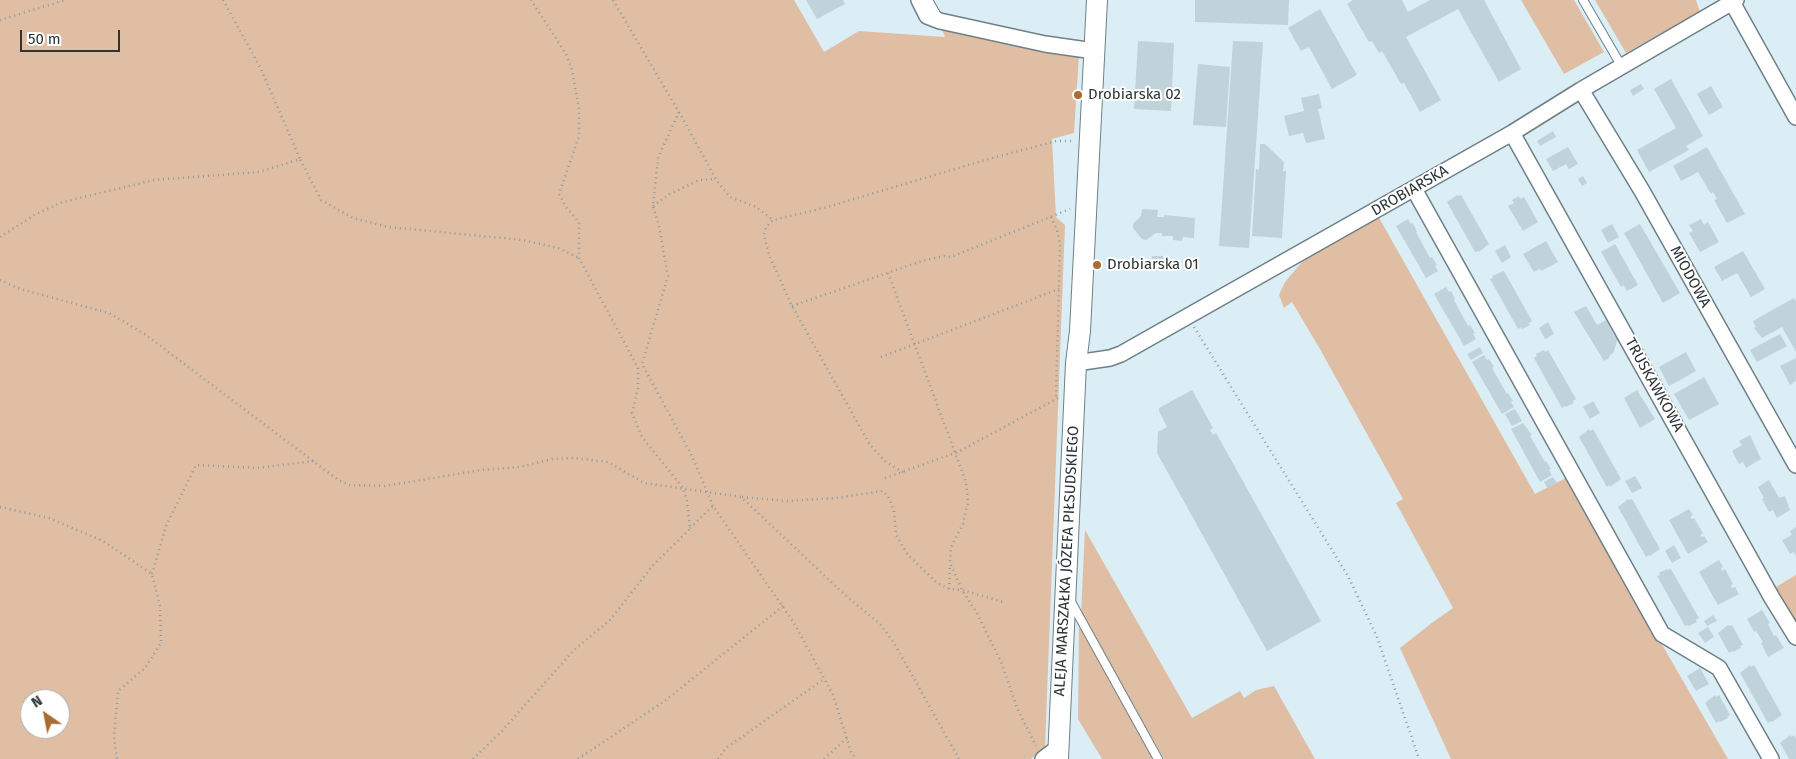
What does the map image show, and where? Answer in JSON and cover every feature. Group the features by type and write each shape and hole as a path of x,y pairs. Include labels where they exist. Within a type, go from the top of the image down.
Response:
{"main road":[{"name":"ALEJA MARSZAŁKA JÓZEFA PIŁSUDSKIEGO","path":"1050,754 1066,594 1076,363 1080,331 1097,0"}],"street":[{"path":"918,0 934,18 1045,44 1094,51"},
{"path":"1734,1 1796,117"},
{"name":"DROBIARSKA","path":"1076,363 1110,358 1121,354 1512,133 1734,1"},
{"name":"MIODOWA","path":"1582,90 1642,191 1796,465"},
{"name":"TRUSKAWKOWA","path":"1512,133 1772,598 1796,637"},
{"path":"1414,189 1662,634 1719,668 1771,759"}],"lane":[{"path":"928,0 934,18"},
{"path":"1583,0 1623,68"},
{"path":"1066,594 1158,759"}],"path":[{"path":"0,20 65,0"},
{"path":"223,0 260,68 300,159 321,200 353,218 388,227 524,240 558,248 578,258"},
{"path":"531,0 566,54 572,70 579,110 579,136 559,194 566,207 579,222 578,258 638,368 638,388 632,413 642,437 683,488 687,501 690,529"},
{"path":"613,0 680,112 716,179 730,197 756,206 773,220"},
{"path":"680,112 658,158 653,206 659,226 668,276 642,364 692,456 713,506 794,623 824,678 833,695 851,752 856,759"},
{"path":"903,472 886,462 870,445 792,306 777,275 766,245 765,229 773,220 824,208 960,166 1062,140 1089,143"},
{"path":"0,237 36,214 63,202 154,180 259,172 300,159"},
{"path":"653,206 670,194 699,180 716,179"},
{"path":"792,306 929,259 945,256 951,257 1074,208"},
{"path":"885,478 955,453 1058,399 1060,242 1051,217"},
{"path":"888,273 966,482 968,502 963,524 951,547 949,589"},
{"path":"0,280 20,289 108,313 146,335 338,480 350,485 385,486 481,470 520,467 552,460 574,458 608,462 644,483 741,497 786,500 836,498 883,491 888,496 894,511 896,534 908,555 937,584 949,589 962,590 1003,602"},
{"path":"881,357 1059,289"},
{"path":"1188,317 1348,576 1376,637 1419,759"},
{"path":"117,759 114,737 118,691 145,668 161,643 160,606 152,574 166,526 196,465 257,468 314,461"},
{"path":"741,497 844,594 881,625 894,644 959,759"},
{"path":"473,759 501,732 574,650 610,620 654,564 713,506"},
{"path":"0,507 49,518 103,541 152,574"},
{"path":"950,563 962,590 977,613 1002,664 1017,708 1050,754"},
{"path":"578,759 666,700 783,606"},
{"path":"718,759 726,748 824,678"},
{"path":"824,759 847,738"}],"shaded area":[{"path":"0,0 794,0 824,52 859,31 945,37 942,29 949,28 1079,55 1074,133 1052,139 1056,217 1065,225 1045,747 1031,759 0,759"},
{"path":"1521,0 1574,0 1604,52 1564,74"},
{"path":"1595,0 1696,0 1700,12 1626,53"},
{"path":"1378,216 1535,494 1566,478 1728,759 1451,759 1400,648 1453,608 1396,503 1403,499 1320,349 1292,302 1284,308 1279,295 1285,282 1308,255"},
{"path":"1085,530 1192,718 1240,691 1244,698 1256,690 1274,686 1315,759 1164,759 1081,613"},
{"path":"1796,575 1796,630 1771,590"},
{"path":"1079,625 1155,759 1102,759 1078,719"}],"building":[{"path":"806,0 843,0 845,4 817,19"},
{"path":"1195,0 1289,0 1288,25 1195,22"},
{"path":"1353,0 1402,0 1408,12 1430,0 1484,0 1521,69 1499,82 1458,9 1406,37 1441,100 1420,112 1404,83 1401,84 1382,51 1379,53 1372,41 1369,42 1347,4"},
{"path":"1320,9 1357,75 1332,89 1309,47 1301,51 1288,28"},
{"path":"1138,41 1174,43 1171,111 1134,109"},
{"path":"1233,41 1263,42 1249,248 1219,246"},
{"path":"1198,64 1230,67 1226,127 1193,125"},
{"path":"1671,79 1703,136 1686,146 1689,150 1649,172 1637,150 1676,128 1654,89"},
{"path":"1641,84 1644,89 1633,96 1630,90"},
{"path":"1711,86 1723,107 1709,115 1697,94"},
{"path":"1319,94 1322,108 1318,109 1325,139 1306,143 1303,133 1289,136 1284,116 1304,111 1301,98"},
{"path":"1553,131 1556,137 1540,146 1537,141"},
{"path":"1260,144 1265,144 1284,162 1283,171 1286,171 1282,238 1252,236 1256,169 1259,170"},
{"path":"1568,147 1578,164 1569,169 1566,164 1553,171 1546,159"},
{"path":"1707,147 1745,214 1727,223 1714,200 1717,199 1713,192 1711,194 1698,172 1681,181 1673,166"},
{"path":"1583,176 1587,183 1582,186 1578,179"},
{"path":"1457,195 1461,195 1489,244 1479,252 1475,252 1447,202"},
{"path":"1519,196 1520,199 1524,197 1538,222 1523,231 1508,206 1514,203 1512,200"},
{"path":"1142,209 1158,210 1157,217 1164,217 1164,215 1195,218 1194,238 1183,237 1182,241 1173,240 1173,236 1162,236 1162,233 1156,233 1146,240 1142,239 1133,228 1133,224 1141,216"},
{"path":"1408,219 1411,224 1413,223 1430,258 1432,257 1437,265 1435,266 1438,271 1426,278 1396,226"},
{"path":"1701,219 1704,225 1708,222 1719,242 1700,252 1689,233 1693,231 1689,225"},
{"path":"1612,224 1619,237 1608,243 1601,230"},
{"path":"1640,224 1680,293 1663,303 1624,233"},
{"path":"1546,241 1558,262 1541,271 1540,269 1534,272 1523,254"},
{"path":"1615,244 1638,285 1627,291 1623,285 1621,287 1601,252"},
{"path":"1505,245 1511,257 1502,263 1495,251"},
{"path":"1743,251 1765,289 1751,297 1737,273 1722,281 1714,267"},
{"path":"1152,256 1163,256 1164,263 1152,264"},
{"path":"1504,271 1532,321 1529,323 1530,325 1522,329 1521,327 1518,329 1490,279 1493,278 1492,276"},
{"path":"1446,287 1449,292 1451,291 1468,326 1470,325 1475,333 1473,334 1476,339 1464,346 1434,294"},
{"path":"1794,298 1796,301 1796,352 1782,327 1762,338 1754,328 1756,327 1753,321"},
{"path":"1586,306 1597,325 1606,320 1615,337 1618,338 1613,354 1604,361 1574,312"},
{"path":"1548,322 1554,334 1545,339 1539,328"},
{"path":"1780,334 1787,346 1757,362 1750,350"},
{"path":"1480,347 1483,353 1471,360 1467,354"},
{"path":"1544,350 1545,352 1548,350 1576,399 1573,401 1574,403 1566,407 1562,408 1534,358 1537,356 1536,354"},
{"path":"1686,352 1696,371 1669,386 1659,367"},
{"path":"1484,355 1487,360 1489,359 1494,367 1492,368 1513,401 1511,402 1514,407 1502,414 1472,362"},
{"path":"1796,358 1796,381 1790,385 1780,366"},
{"path":"1704,377 1719,404 1689,420 1674,394"},
{"path":"1192,390 1213,428 1210,430 1213,435 1216,433 1321,621 1267,651 1157,453 1158,432 1167,427 1159,408"},
{"path":"1637,390 1655,419 1640,428 1624,398"},
{"path":"1593,401 1600,413 1590,419 1583,407"},
{"path":"1515,409 1522,421 1512,426 1505,414"},
{"path":"1523,423 1551,469 1549,470 1552,475 1540,482 1511,429"},
{"path":"1589,429 1590,431 1593,429 1621,479 1610,487 1610,485 1607,487 1579,437"},
{"path":"1750,435 1761,459 1746,468 1743,462 1739,464 1732,451 1742,445 1739,441"},
{"path":"1635,476 1642,488 1632,493 1625,481"},
{"path":"1553,477 1557,483 1547,488 1544,482"},
{"path":"1769,480 1779,498 1785,496 1790,510 1777,518 1773,510 1769,512 1758,487"},
{"path":"1628,499 1632,499 1660,549 1650,556 1646,557 1618,507"},
{"path":"1689,509 1693,515 1690,517 1694,518 1703,533 1700,535 1704,536 1708,542 1688,554 1669,520"},
{"path":"1796,527 1796,556 1794,552 1790,554 1782,540 1792,535 1790,531"},
{"path":"1674,545 1681,558 1672,563 1665,551"},
{"path":"1719,560 1723,567 1721,568 1722,571 1725,569 1733,584 1732,588 1735,587 1739,594 1718,605 1699,572"},
{"path":"1667,569 1671,569 1699,618 1696,620 1697,622 1689,626 1685,626 1657,576"},
{"path":"1762,610 1770,623 1768,624 1774,636 1776,635 1784,648 1768,657 1761,643 1763,642 1756,631 1754,632 1747,619"},
{"path":"1713,615 1717,621 1707,626 1704,621"},
{"path":"1728,625 1732,625 1743,645 1740,646 1741,648 1729,653 1718,633"},
{"path":"1708,627 1714,637 1705,643 1698,633"},
{"path":"1750,665 1751,667 1754,665 1782,715 1772,722 1768,723 1740,673"},
{"path":"1700,668 1709,684 1696,691 1687,676"},
{"path":"1715,695 1716,697 1719,695 1730,715 1728,718 1716,723 1705,703"},
{"path":"1790,735 1791,737 1794,735 1796,738 1796,759 1789,759 1780,743"}],"place":[{"name":"Drobiarska 02","path":"1078,95"},
{"name":"Drobiarska 01","path":"1097,265"}]}
